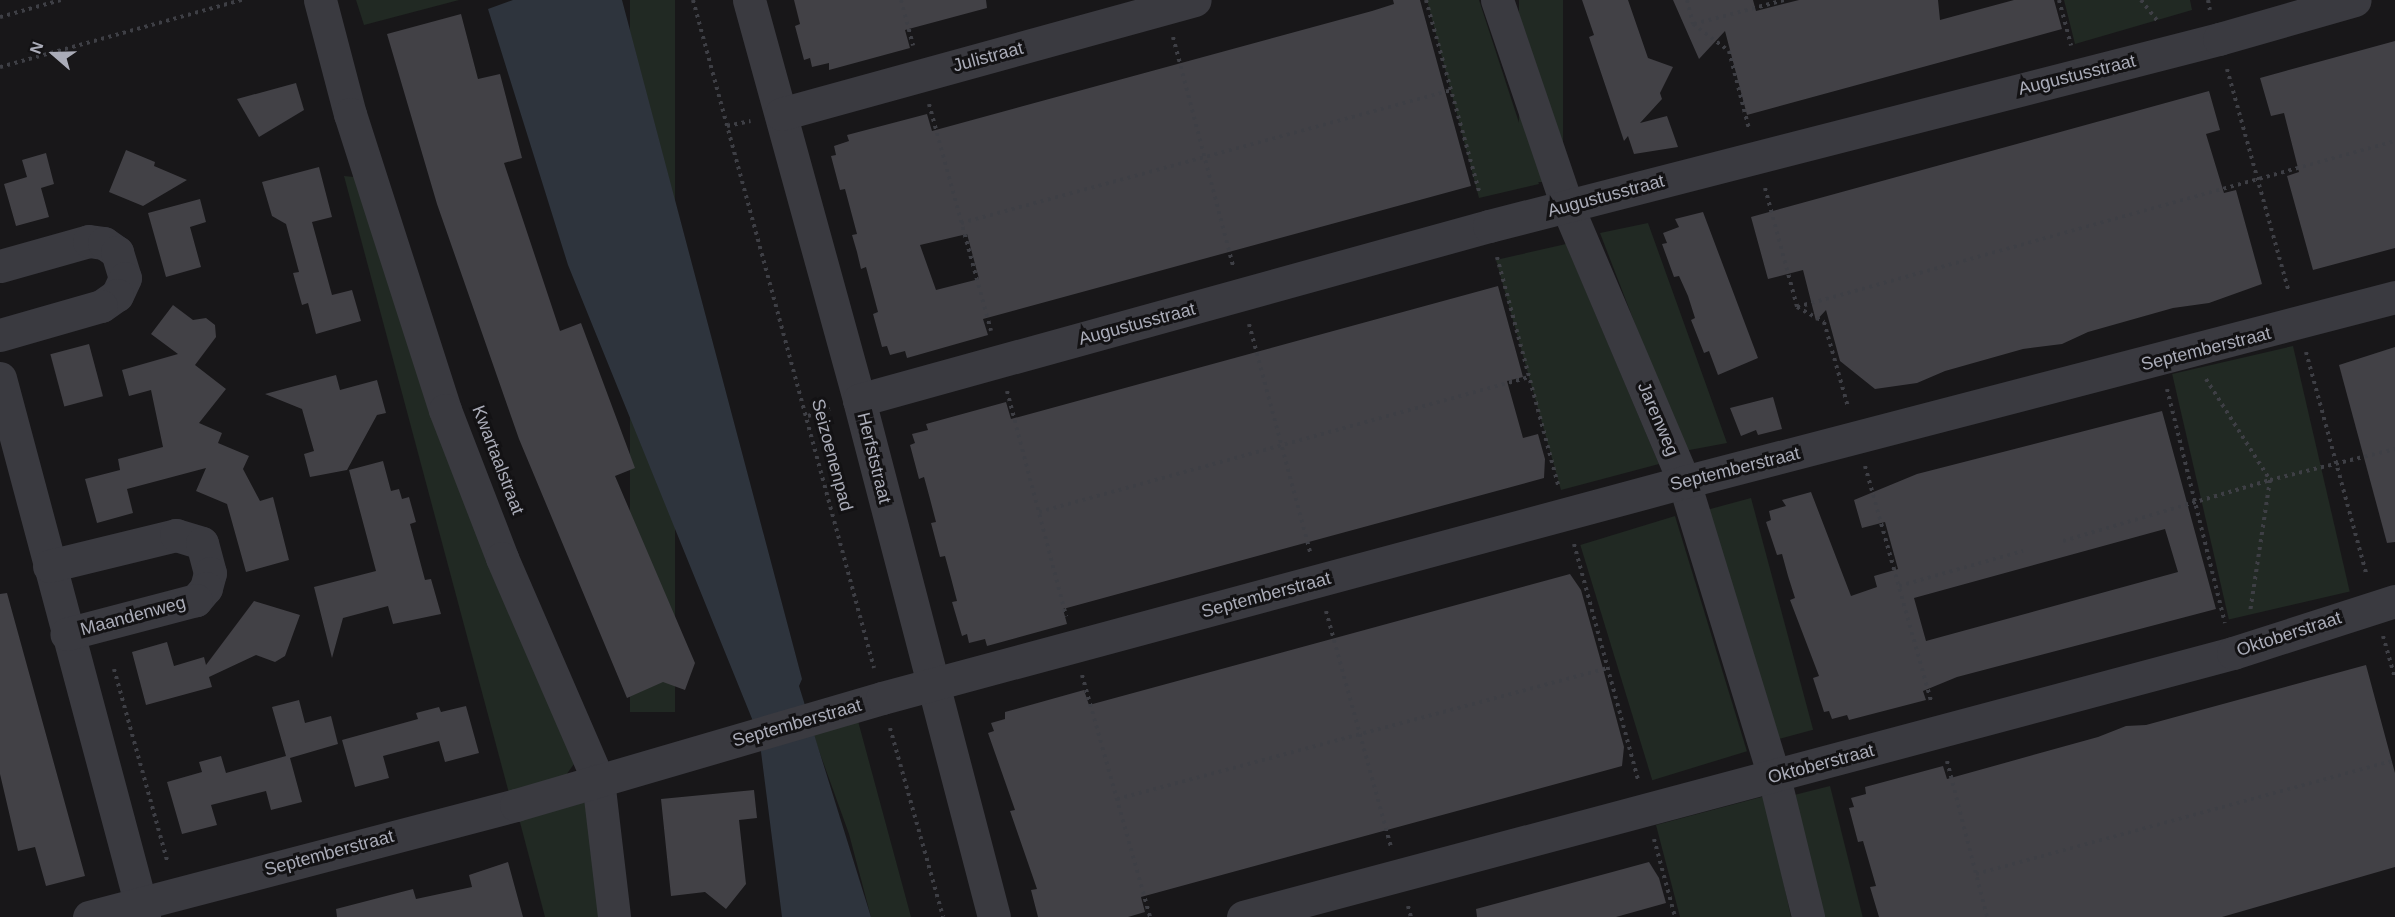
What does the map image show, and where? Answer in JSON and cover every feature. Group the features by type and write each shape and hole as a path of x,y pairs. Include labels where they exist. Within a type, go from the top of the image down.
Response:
{"street":[{"name":"Kwartaalstraat","path":"320,0 353,126 445,410 502,558 598,780 614,917"},
{"name":"Herfststraat","path":"749,0 859,400 931,686 994,917"},
{"name":"Jarenweg","path":"1497,0 1567,206 1684,482 1774,777 1808,917"},
{"name":"Augustusstraat","path":"859,400 1489,226 2079,75 2355,0"},
{"name":"Julistraat","path":"781,114 1180,4"},
{"path":"0,266 89,241 104,243 117,252 125,278 117,295 101,306 0,335"},
{"name":"Septemberstraat","path":"89,917 142,910 882,698 1684,482 2175,357 2395,297"},
{"name":"Maandenweg","path":"0,378 66,634 142,910"},
{"name":"Maandenweg","path":"49,566 176,535 202,543 210,573 206,588 196,600 66,634"},
{"name":"Oktoberstraat","path":"1243,917 2239,651 2395,601"}],"path":[{"path":"0,17 61,0"},
{"path":"0,67 242,0"},
{"name":"Seizoenenpad","path":"693,0 943,917"},
{"path":"901,0 1150,917"},
{"path":"1426,0 1675,917"},
{"path":"1693,24 1784,0"},
{"path":"2059,0 2079,75"},
{"path":"1180,4 1204,157 1411,917"},
{"path":"961,223 1452,90"},
{"path":"1797,307 2395,141"},
{"path":"2175,357 2270,480 2239,651"},
{"path":"2175,357 2195,503 2239,651"},
{"path":"1039,512 1529,377"},
{"path":"2063,541 2270,480 2395,449"},
{"path":"1899,586 2023,551"},
{"path":"1117,799 1360,732 1608,668"},
{"path":"1976,874 2395,760"}],"shaded area":[{"path":"356,0 459,0 364,25"},
{"path":"513,0 622,0 802,679 799,686 871,917 782,917 759,736 568,265 488,9"},
{"path":"630,0 675,0 675,712 630,712"},
{"path":"1427,0 1479,0 1539,184 1479,198"},
{"path":"1519,0 1563,0 1563,182 1519,182"},
{"path":"2064,0 2190,0 2192,10 2075,44"},
{"path":"344,176 354,177 574,764 566,775 510,797"},
{"path":"1648,223 1727,443 1684,451 1600,233"},
{"path":"1566,244 1659,464 1561,490 1496,260"},
{"path":"2293,346 2350,592 2229,619 2172,374"},
{"path":"1751,498 1813,730 1771,741 1708,509"},
{"path":"1675,516 1747,751 1652,780 1580,545"},
{"path":"858,721 911,917 871,917 849,834 813,734"},
{"path":"1830,786 1863,917 1819,917 1789,796"},
{"path":"1765,796 1791,917 1680,917 1656,825"},
{"path":"582,800 587,805 603,917 545,917 517,811"}],"building":[{"path":"794,0 986,0 987,8 905,30 910,48 829,70 829,63 812,67 810,58 804,60 795,26 800,24"},
{"path":"1393,0 1420,0 1471,186 983,319 988,335 907,358 905,351 890,355 887,346 882,347 873,314 878,312 866,267 861,269 852,235 857,234 845,189 840,190 831,156 836,155 834,146 849,141 847,135 927,114 932,131 1394,4","holes":["967,234 979,279 936,290 920,245"]},
{"path":"1582,0 1628,0 1648,58 1673,67 1660,93 1662,99 1640,123 1667,116 1678,147 1634,154 1628,136 1624,141 1589,37 1594,35"},
{"path":"1673,0 1753,0 1756,11 1799,0 1938,0 1940,20 2014,0 2054,0 2062,29 1747,115 1725,31 1699,59"},
{"path":"461,14 478,79 500,74 522,158 504,163 560,331 581,323 635,468 615,476 695,663 685,690 663,682 627,698 519,439 437,204 387,34"},
{"path":"2395,41 2395,248 2313,270 2287,176 2299,172 2284,113 2271,116 2260,78"},
{"path":"296,83 304,110 259,137 237,99"},
{"path":"2209,91 2220,130 2206,134 2224,193 2236,190 2262,284 2209,303 2173,308 2088,332 2062,344 2023,349 1945,371 1917,383 1875,389 1840,361 1826,310 1816,321 1803,270 1768,279 1751,217"},
{"path":"126,150 155,162 154,166 187,180 143,206 109,192"},
{"path":"46,153 54,184 41,188 49,217 16,226 4,184 27,177 22,160"},
{"path":"319,167 332,217 312,222 332,295 352,290 361,321 316,334 308,303 302,305 293,273 299,272 286,224 272,216 262,182"},
{"path":"200,199 206,222 190,227 201,267 166,277 148,213"},
{"path":"1703,212 1758,358 1718,375 1709,351 1704,353 1691,320 1695,318 1688,296 1679,276 1674,277 1662,244 1667,243 1663,233 1679,227 1675,219"},
{"path":"1498,286 1523,377 1507,381 1523,438 1538,434 1545,459 1544,478 1063,609 1067,624 987,646 985,639 969,643 967,634 962,636 952,602 957,601 945,556 940,557 931,523 936,522 930,499 924,477 919,479 910,445 915,443 912,434 928,430 926,424 1006,402 1011,419"},
{"path":"173,305 193,320 206,318 215,325 216,337 195,365 226,389 199,423 222,433 218,443 249,456 243,469 260,501 273,497 289,560 246,572 227,504 196,491 206,468 127,489 133,513 97,523 85,479 120,470 118,459 163,447 151,390 129,396 122,370 178,354 151,334"},
{"path":"89,344 103,396 64,407 50,354"},
{"path":"2395,347 2395,542 2387,543 2339,365"},
{"path":"336,375 340,390 377,380 386,413 377,415 347,470 310,477 304,454 314,451 302,409 265,394"},
{"path":"1773,397 1782,429 1758,435 1756,430 1741,436 1730,408"},
{"path":"2162,411 2216,609 1957,677 1923,691 1926,700 1849,720 1847,715 1832,719 1829,711 1824,712 1813,678 1819,676 1790,600 1795,598 1782,554 1777,555 1766,522 1771,520 1769,511 1786,506 1782,500 1811,492 1851,596 1877,587 1874,576 1898,569 1885,522 1862,528 1854,500 1917,474","holes":["2165,529 2178,572 1926,641 1914,598"]},
{"path":"383,461 391,491 399,489 402,499 409,497 416,522 410,524 425,580 431,579 441,614 393,624 388,606 343,618 332,658 314,587 376,571 349,470"},
{"path":"1570,574 1581,590 1602,665 1624,747 1622,766 1141,897 1145,912 1128,917 1038,917 1031,890 1037,889 1010,811 1015,810 988,733 994,731 991,723 1005,719 1005,712 1084,690 1089,705"},
{"path":"7,593 85,876 46,886 35,847 18,851 0,774 0,594"},
{"path":"254,601 300,615 285,656 275,662 256,655 209,677 212,687 146,705 132,652 167,642 174,666 204,657 206,665"},
{"path":"2366,665 2395,773 2395,867 2222,917 1879,917 1870,887 1876,886 1863,841 1858,842 1849,808 1854,807 1851,798 1866,794 1865,787 1943,766 1947,779 2098,737 2126,726 2146,725"},
{"path":"299,700 305,723 331,716 338,744 290,758 302,802 271,810 266,791 211,805 217,825 182,834 167,782 202,772 199,762 221,756 226,773 286,756 272,707"},
{"path":"466,706 479,753 445,762 439,741 383,756 389,778 355,787 342,740 418,719 416,713 439,707 441,712"},
{"path":"754,790 757,818 739,820 746,884 726,909 705,892 671,896 661,799"},
{"path":"508,862 523,917 337,917 336,909 413,889 416,899 472,887 469,875"},
{"path":"1649,862 1659,878 1666,903 1616,917 1477,917 1476,909"}]}
